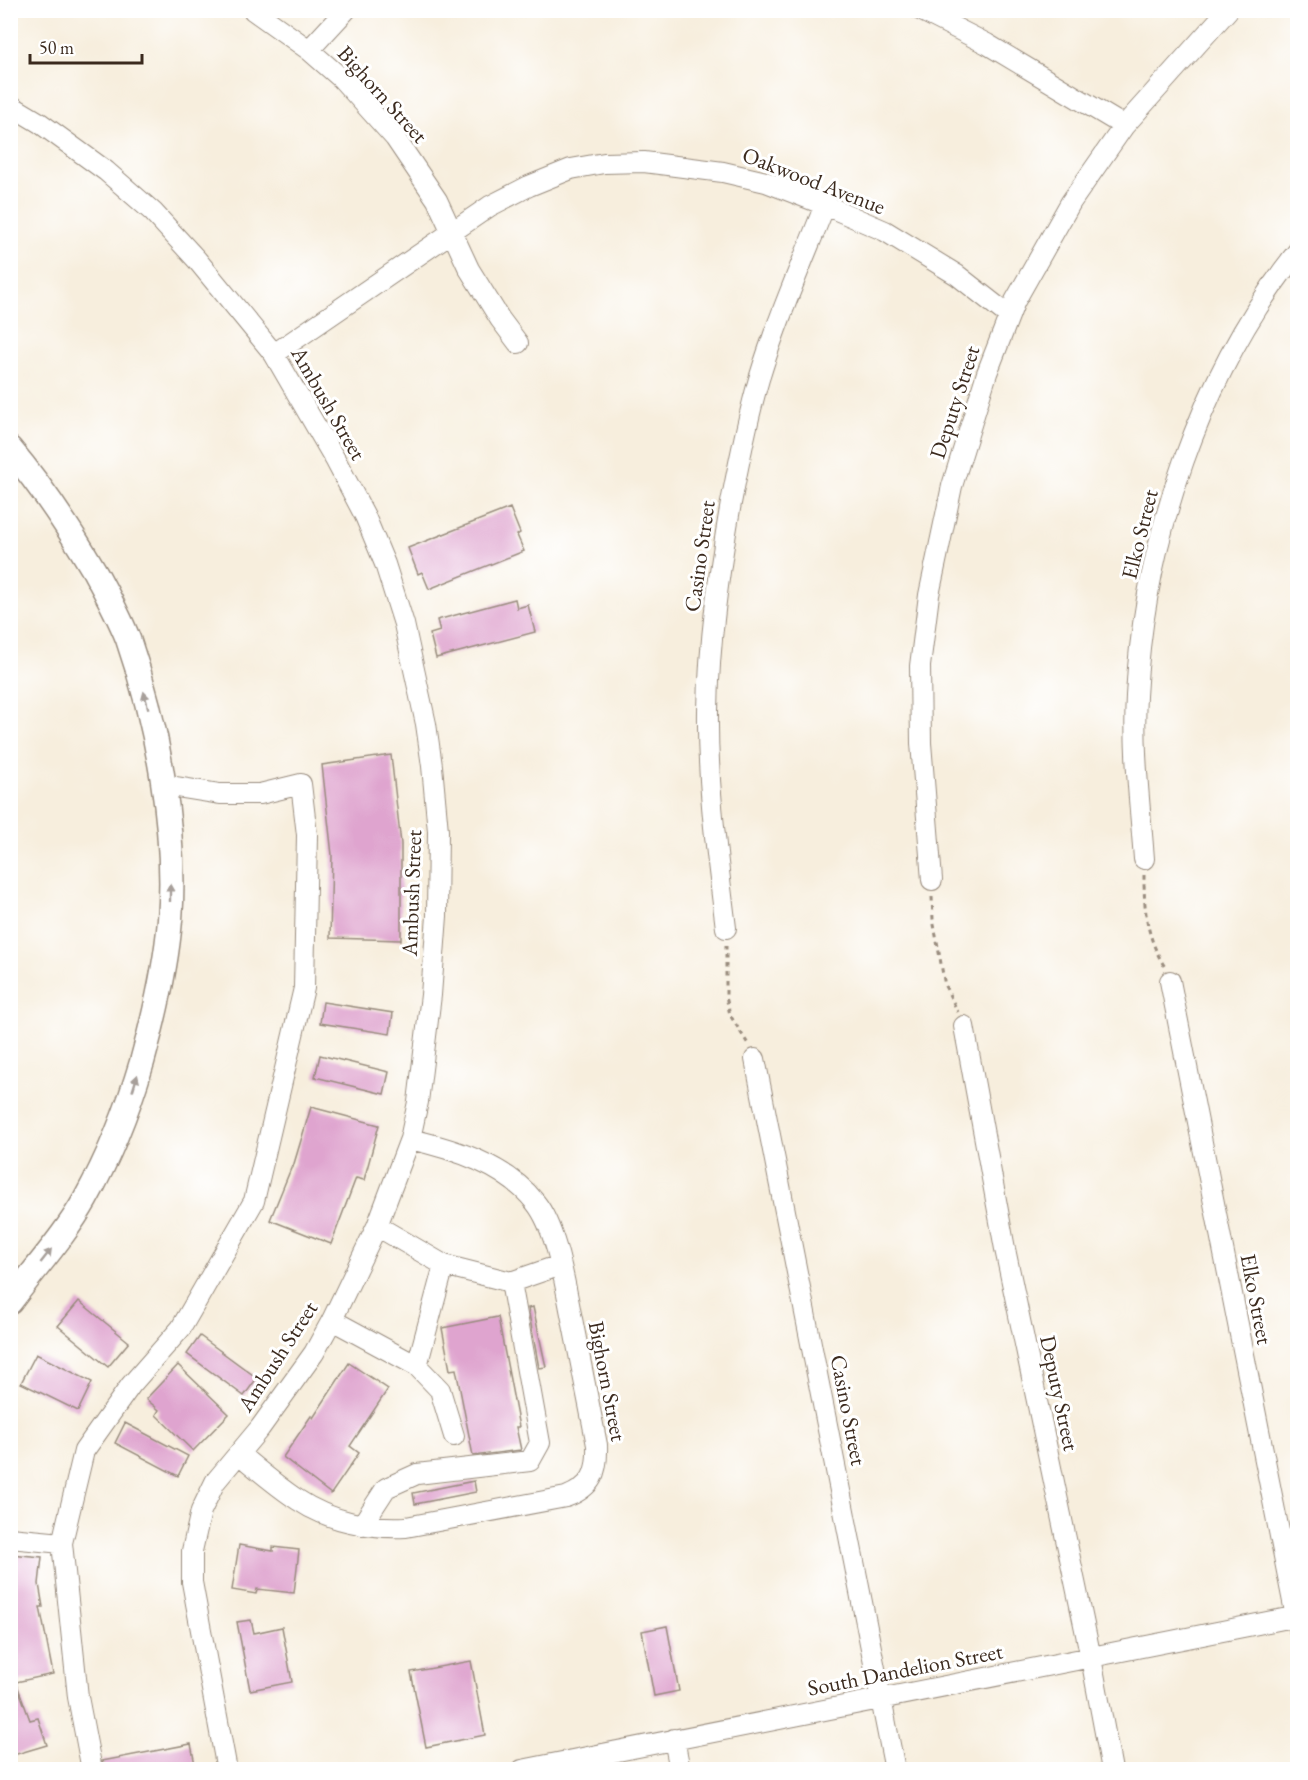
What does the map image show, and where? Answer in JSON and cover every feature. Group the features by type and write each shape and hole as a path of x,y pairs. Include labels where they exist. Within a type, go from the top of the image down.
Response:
{"main road":[{"path":"10,449 39,483 72,532 111,602 127,638 147,702 164,785 171,858 169,928 155,1015 134,1089 112,1145 85,1200 60,1238 10,1302"}],"street":[{"name":"Bighorn Street","path":"253,10 309,50 342,79 395,138 437,200 476,279 500,319 518,343"},
{"path":"309,50 346,10"},
{"path":"920,10 987,44 1124,126"},
{"name":"Deputy Street","path":"932,880 921,743 920,666 928,595 952,486 987,372 1008,315 1071,202 1124,126 1228,10"},
{"name":"Ambush Street","path":"10,105 40,123 106,171 153,212 197,260 274,354 336,461 365,516 381,554 404,624 426,724 438,831 437,916 431,995 418,1102 410,1139 377,1226 332,1320 314,1353 260,1428 215,1482 201,1511 192,1551 192,1582 227,1770"},
{"name":"Oakwood Avenue","path":"274,354 490,206 529,186 571,169 604,163 644,162 723,172 766,182 885,231 957,275 1008,315"},
{"name":"Casino Street","path":"726,928 710,789 708,709 721,557 742,446 759,381 777,324 825,205"},
{"name":"Elko Street","path":"1144,859 1137,762 1136,698 1147,600 1160,537 1182,465 1206,405 1238,340 1279,274 1298,251"},
{"path":"92,1770 78,1697 62,1543 84,1451 131,1385 180,1328 254,1201 304,988 307,835 301,783 260,794 220,794 164,785"},
{"name":"Elko Street","path":"1170,981 1297,1620"},
{"name":"Deputy Street","path":"964,1026 1005,1249 1091,1658 1112,1770"},
{"name":"Casino Street","path":"755,1059 895,1770"},
{"name":"Bighorn Street","path":"239,1454 299,1501 326,1514 362,1525 390,1528 566,1497 580,1491 595,1473 597,1445 560,1265 549,1225 536,1202 515,1182 475,1158 443,1146 410,1139"},
{"path":"377,1226 444,1265 511,1282 560,1265"},
{"path":"417,1366 444,1265"},
{"path":"362,1525 386,1488 417,1474 530,1461 540,1443 511,1282"},
{"path":"332,1320 417,1366 440,1390 454,1436"},
{"path":"10,1538 62,1543"},
{"name":"South Dandelion Street","path":"522,1770 881,1698 1297,1620"},
{"path":"674,1739 680,1770"}],"path":[{"path":"1144,859 1144,893 1149,934 1159,957 1167,968 1170,981"},
{"path":"932,880 933,920 945,986 964,1026"},
{"path":"726,928 726,996 730,1015 752,1050 755,1059"}],"building":[{"path":"510,508 524,551 429,589 422,572 418,574 408,548"},
{"path":"515,599 517,608 528,605 535,632 436,658 430,634 440,631 437,620"},
{"path":"391,755 401,844 401,940 330,938 332,855 322,765"},
{"path":"323,1002 393,1013 390,1034 320,1023"},
{"path":"320,1055 389,1072 384,1094 315,1077"},
{"path":"311,1107 379,1125 364,1180 356,1178 331,1244 270,1220 293,1167"},
{"path":"79,1301 129,1342 108,1367 58,1326"},
{"path":"533,1307 546,1367 539,1368 528,1308"},
{"path":"498,1317 519,1427 516,1427 521,1450 473,1456 456,1369 450,1370 442,1328"},
{"path":"200,1336 257,1378 244,1396 187,1354"},
{"path":"36,1354 92,1382 78,1411 21,1383"},
{"path":"349,1363 388,1389 350,1446 359,1453 331,1494 283,1457 311,1416 313,1418"},
{"path":"178,1365 229,1414 193,1451 156,1415 159,1410 146,1399"},
{"path":"125,1423 188,1456 178,1476 115,1443"},
{"path":"474,1481 476,1492 415,1504 413,1493"},
{"path":"239,1545 273,1551 273,1547 299,1550 294,1593 257,1589 256,1594 232,1590"},
{"path":"10,1554 42,1557 39,1584 43,1607 40,1607 53,1674 16,1682 30,1720 38,1718 47,1745 10,1756"},
{"path":"251,1620 254,1633 282,1627 292,1682 250,1690 237,1622"},
{"path":"667,1626 679,1691 654,1696 642,1631"},
{"path":"471,1661 485,1735 426,1747 411,1672"},
{"path":"191,1744 196,1770 104,1770 102,1761"}]}
